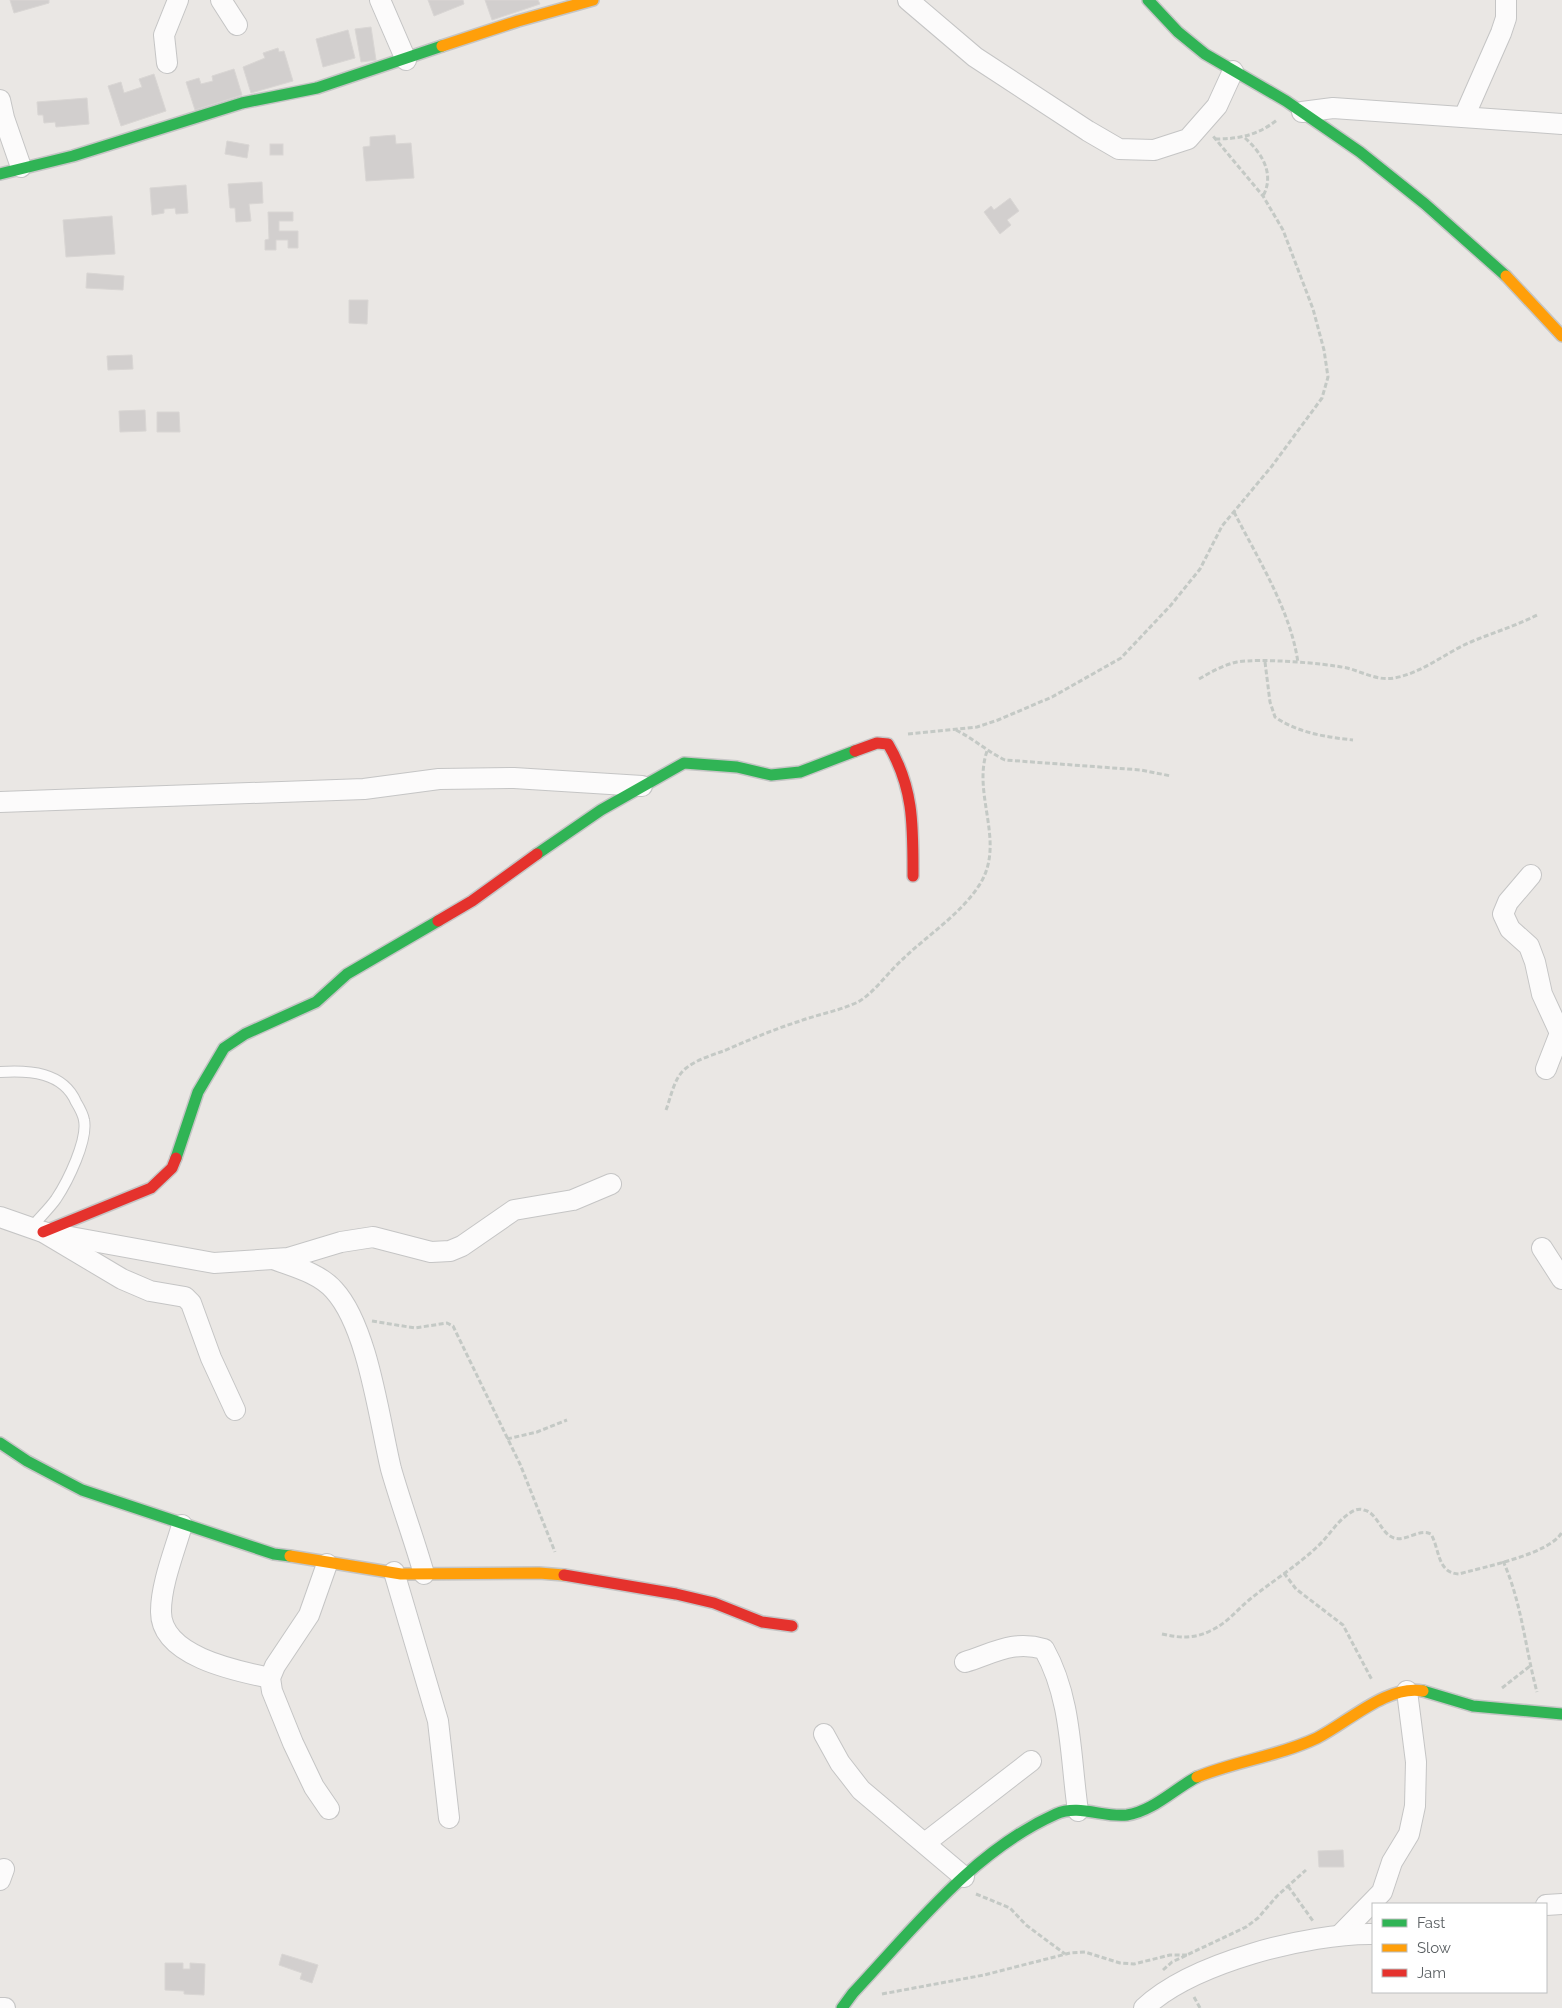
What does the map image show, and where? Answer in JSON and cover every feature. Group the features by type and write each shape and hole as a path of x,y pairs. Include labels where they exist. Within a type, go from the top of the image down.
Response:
{"street":[{"path":"167,63 164,34 178,0"},
{"path":"221,0 237,25"},
{"path":"380,0 406,60"},
{"path":"0,174 21,167 73,156 242,103 317,88 406,60 518,21 593,0"},
{"path":"908,0 976,57 1088,131 1119,148 1154,150 1188,139 1217,106 1233,71"},
{"path":"1148,0 1178,32 1205,54 1298,109 1360,152 1425,204 1494,265 1562,336"},
{"path":"1464,117 1501,33 1506,18 1506,0"},
{"path":"0,100 21,167"},
{"path":"1298,109 1333,108 1562,124"},
{"path":"37,1230 151,1188 162,1178 172,1168 198,1092 224,1048 245,1034 316,1002 347,974 472,901 551,844 642,786 684,763 737,767 771,775 800,772 877,743 888,744 908,780 913,809 913,876"},
{"path":"0,802 364,789 439,779 514,778 642,786"},
{"path":"1531,874 1508,902 1503,914 1510,929 1528,946 1535,962 1542,994 1561,1031 1546,1070"},
{"path":"0,1217 37,1230 214,1263 288,1258 342,1242 373,1237 431,1252 450,1250 462,1246 514,1210 573,1200 611,1184"},
{"path":"37,1230 122,1279 150,1291 185,1297 191,1303 211,1358 235,1410"},
{"path":"1542,1248 1562,1279"},
{"path":"273,1259 319,1278 333,1289 342,1301 363,1347 392,1470 424,1574"},
{"path":"0,1443 27,1461 82,1490 182,1525 274,1554 328,1564 394,1572 424,1574 539,1573 565,1576 676,1594 714,1603 762,1622 792,1626"},
{"path":"182,1525 161,1610 166,1632 196,1658 231,1670 270,1678"},
{"path":"328,1564 309,1615 275,1666 270,1678 272,1691 293,1743 314,1787 329,1809"},
{"path":"394,1572 438,1721 450,1818"},
{"path":"965,1662 986,1656 1006,1646 1031,1645 1044,1649 1057,1676 1065,1702 1078,1811"},
{"path":"842,2008 853,1993 982,1858 1015,1835 1060,1813 1078,1811 1124,1816 1144,1810 1204,1772 1307,1742 1380,1702 1407,1691 1424,1690 1446,1699 1489,1708 1562,1714"},
{"path":"1335,1936 1382,1892 1392,1862 1409,1834 1415,1806 1416,1762 1407,1691"},
{"path":"824,1734 840,1763 861,1790 926,1843 960,1880"},
{"path":"926,1843 1031,1761"},
{"path":"1547,1905 1562,1904"},
{"path":"1144,2008 1180,1983 1252,1953 1301,1941 1335,1936 1372,1934"},
{"path":"0,2008 5,2008"}],"lane":[{"path":"0,1072 21,1070 64,1083 74,1096 84,1119 84,1131 70,1174 37,1230"}],"path":[{"path":"1215,140 1245,138 1298,109"},
{"path":"884,743 913,733 956,730 977,726 1031,706 1121,658 1171,605 1200,569 1222,526 1310,416 1322,398 1328,377 1313,309 1283,230 1263,196 1215,140 1203,122"},
{"path":"1245,138 1267,167 1268,187 1263,196"},
{"path":"1234,512 1287,618 1295,642 1298,663"},
{"path":"1199,679 1222,667 1238,662 1327,665 1348,668 1373,677 1394,678 1424,668 1472,642 1496,634 1539,614"},
{"path":"1265,662 1270,702 1275,717 1284,723 1313,733 1353,740"},
{"path":"956,730 973,739 986,751 1005,760 1141,770 1171,776"},
{"path":"666,1110 676,1083 684,1070 700,1060 763,1034 840,1009 868,996 883,978 942,925 980,884 989,860 989,824 981,775 986,751"},
{"path":"353,1324 371,1321 415,1328 447,1323 453,1326 520,1464 565,1576"},
{"path":"507,1439 537,1432 567,1420"},
{"path":"1162,1634 1178,1638 1195,1637 1211,1631 1227,1621 1248,1601 1317,1547 1343,1518 1356,1510 1365,1510 1372,1514 1386,1533 1393,1538 1398,1539 1427,1532 1431,1534 1443,1568 1450,1574 1459,1574 1528,1554 1560,1538 1562,1532"},
{"path":"1503,1561 1519,1606 1530,1666 1542,1712"},
{"path":"1284,1573 1296,1589 1343,1625 1366,1665 1380,1702"},
{"path":"1489,1708 1502,1688 1530,1666"},
{"path":"1161,1973 1172,1962 1186,1954 1246,1927 1258,1918 1306,1870"},
{"path":"960,1880 1010,1908 1026,1925 1065,1954"},
{"path":"1288,1886 1309,1917 1335,1936"},
{"path":"853,1993 872,1995 896,1993 1065,1954 1085,1952 1120,1963 1134,1964 1170,1955 1186,1954"}],"building":[{"path":"10,0 49,0 49,3 14,13"},
{"path":"428,0 463,0 464,4 434,16"},
{"path":"485,0 538,0 540,4 492,20"},
{"path":"371,27 376,60 361,62 355,29"},
{"path":"348,30 355,58 323,67 316,39"},
{"path":"278,48 279,52 284,51 293,81 251,93 243,67 265,58 263,53"},
{"path":"234,69 242,95 195,110 186,82 199,78 201,84 213,81 212,76"},
{"path":"154,74 166,111 121,126 108,86 121,82 124,93 142,87 139,79"},
{"path":"87,98 89,124 56,127 55,122 44,123 43,115 38,115 37,102"},
{"path":"395,135 396,144 411,143 414,178 366,181 363,147 370,146 370,137"},
{"path":"227,141 249,145 247,158 225,154"},
{"path":"270,144 283,144 283,155 270,155"},
{"path":"262,182 263,203 249,204 251,221 236,222 235,208 230,208 228,184"},
{"path":"186,185 188,213 176,214 175,208 164,209 164,213 152,215 150,188"},
{"path":"1010,198 1019,211 1007,220 1011,225 1000,234 984,212 991,206 994,210"},
{"path":"268,212 293,212 293,221 279,221 279,231 298,231 298,248 288,248 288,240 276,240 276,250 265,250 265,240 269,239"},
{"path":"112,216 115,254 66,257 63,220"},
{"path":"87,273 124,276 123,290 86,288"},
{"path":"349,300 368,300 367,324 349,323"},
{"path":"132,355 133,369 108,370 107,356"},
{"path":"145,410 146,431 120,432 119,411"},
{"path":"157,412 179,412 180,432 157,432"},
{"path":"1343,1850 1344,1867 1319,1867 1318,1851"},
{"path":"282,1954 318,1965 312,1983 300,1979 302,1973 279,1965"},
{"path":"165,1963 183,1963 183,1969 190,1969 190,1963 205,1964 204,1995 184,1994 184,1991 165,1990"}],"traffic: fast":[{"path":"1148,0 1178,32 1205,54 1286,101 1360,152 1425,204 1506,276"},
{"path":"0,174 73,156 242,103 317,88 442,46"},
{"path":"537,854 601,810 684,763 737,767 771,775 800,772 855,751"},
{"path":"176,1158 198,1092 224,1048 245,1034 316,1002 347,974 438,921"},
{"path":"0,1443 27,1461 82,1490 274,1554 290,1556"},
{"path":"1423,1691 1473,1706 1562,1714"},
{"path":"842,2008 853,1993 946,1893 998,1848 1026,1830 1065,1811 1074,1810 1109,1815 1137,1813 1155,1804 1197,1777"}],"traffic: slow":[{"path":"442,46 518,21 593,0"},
{"path":"1506,276 1562,336"},
{"path":"290,1556 401,1574 539,1573 564,1575"},
{"path":"1197,1777 1303,1744 1329,1731 1368,1706 1396,1693 1410,1690 1423,1691"}],"traffic: jam":[{"path":"855,751 877,743 888,744 897,760 903,776 910,808 913,840 913,876"},
{"path":"438,921 472,901 537,854"},
{"path":"43,1232 151,1188 172,1168 176,1158"},
{"path":"564,1575 676,1594 714,1603 762,1622 792,1626"}]}
